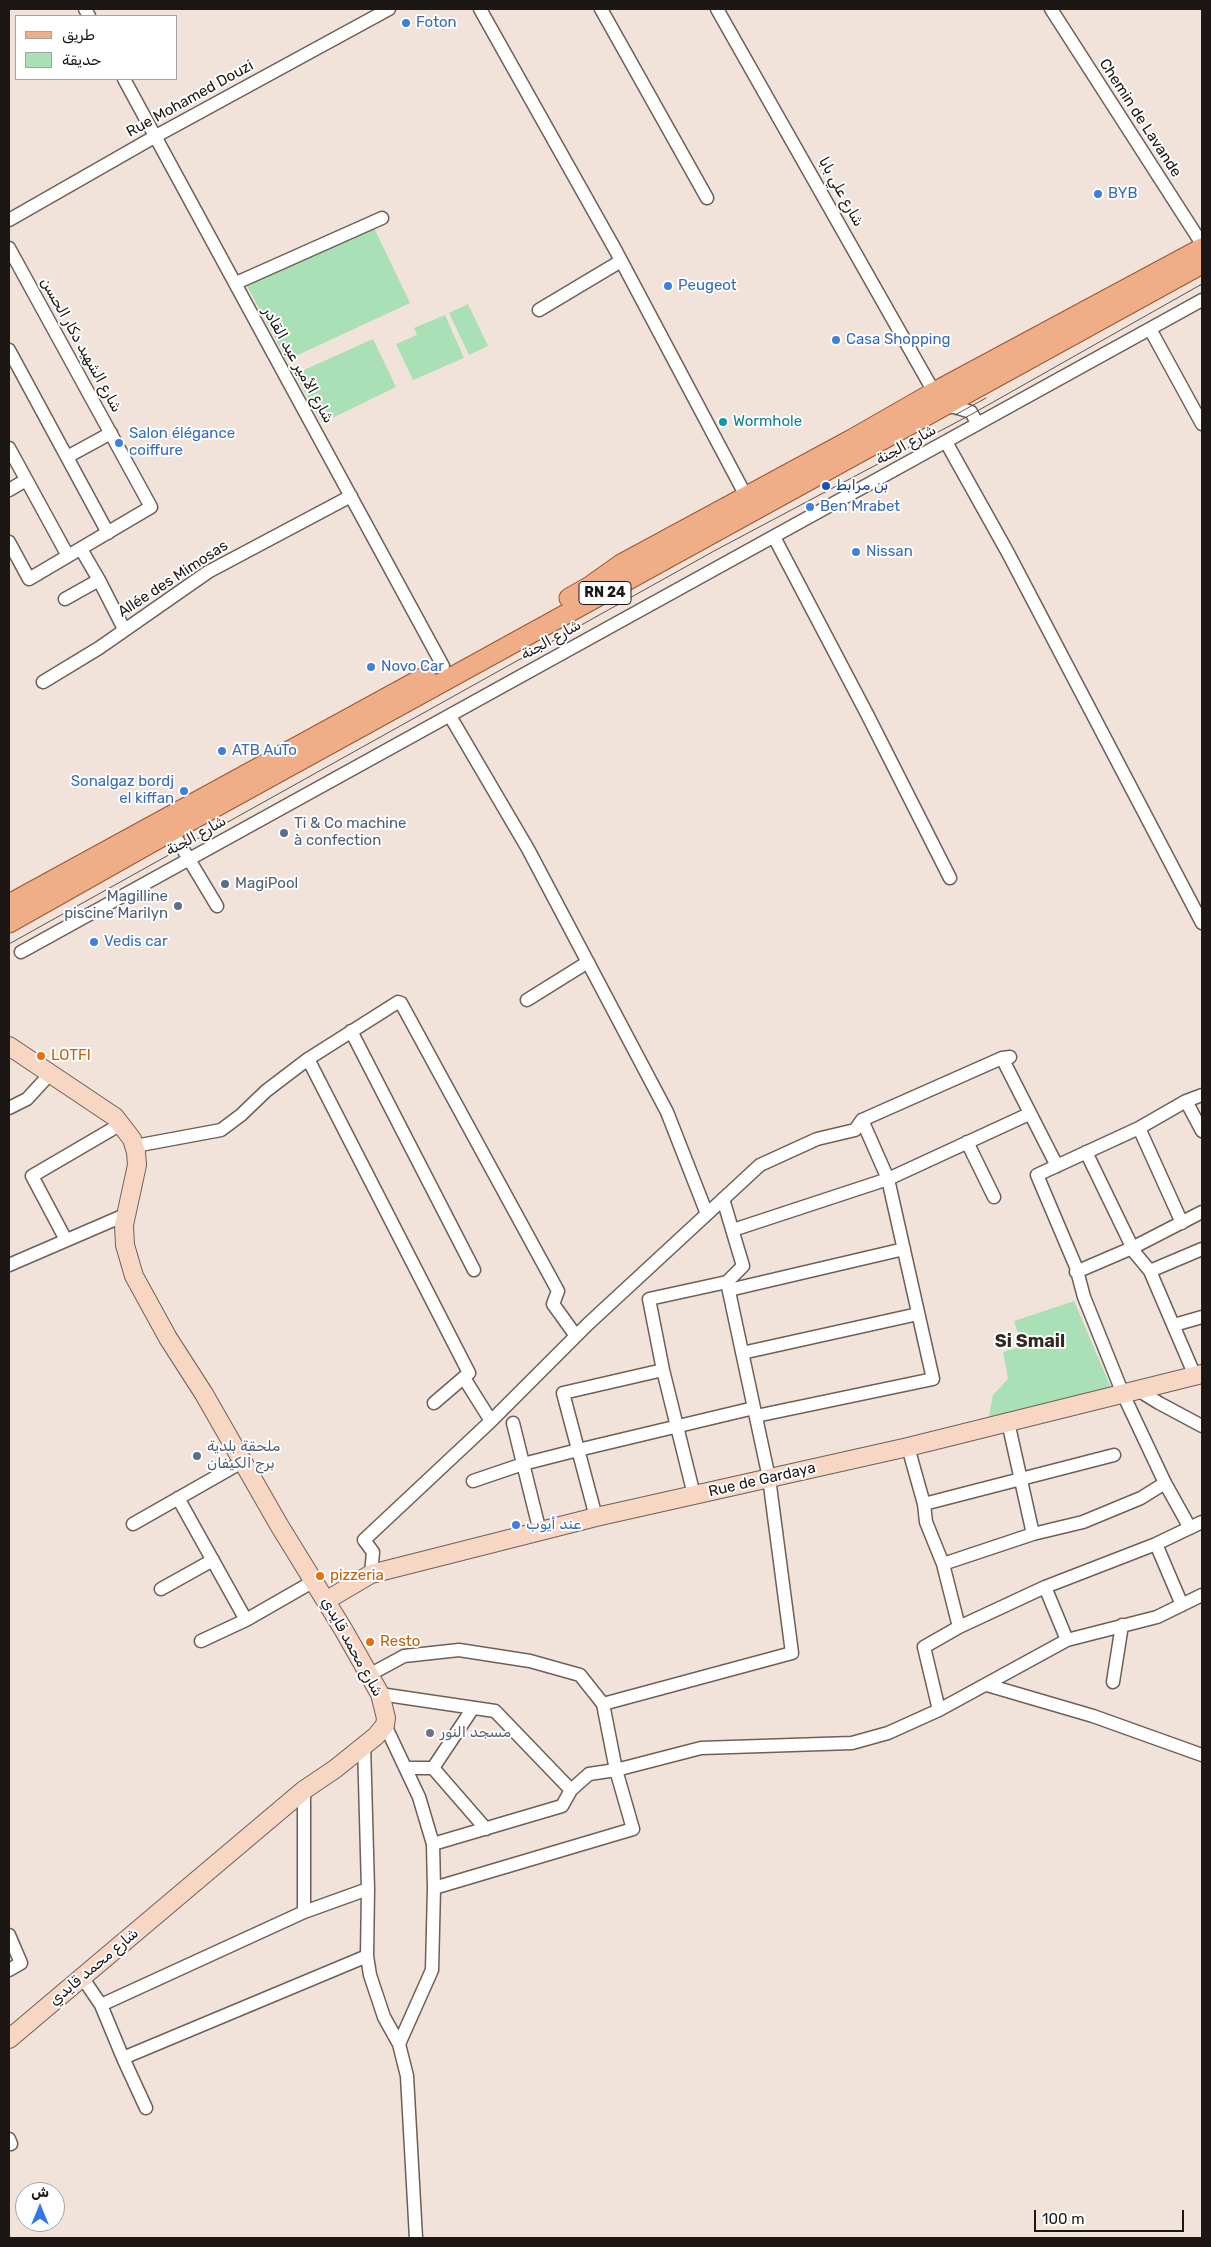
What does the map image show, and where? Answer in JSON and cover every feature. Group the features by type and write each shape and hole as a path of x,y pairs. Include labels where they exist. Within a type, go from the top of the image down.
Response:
{"main road":[{"name":"RN 24","path":"9,923 938,400 1202,248"},
{"name":"RN 24","path":"9,904 590,586 621,564 852,439 938,400 980,388 1202,264"},
{"path":"9,1046 110,1114 121,1124 135,1146"},
{"name":"شارع محمد قايدي","path":"11,2032 82,1977 304,1790 335,1768 385,1725 385,1710 380,1694 327,1600 242,1462 204,1394 137,1284 125,1245 125,1215 137,1165 135,1146"},
{"name":"Rue de Gardaya","path":"327,1600 371,1574 596,1517 908,1447 1198,1375"}],"street":[{"name":"Rue Mohamed Douzi","path":"9,220 156,136 389,9"},
{"path":"480,9 621,261 746,496"},
{"path":"601,9 707,198"},
{"name":"شارع علي بابا","path":"717,9 938,400"},
{"name":"Chemin de Lavande","path":"1051,9 1202,244"},
{"name":"شارع الأمير عبد القادر","path":"125,80 443,666"},
{"path":"236,283 382,218"},
{"name":"شارع الشهيد دكار الحسن","path":"9,248 152,507 29,579 9,542"},
{"path":"539,310 621,261"},
{"name":"شارع الجنة","path":"20,952 946,442 974,418 1150,329 1202,300"},
{"path":"1150,329 1202,424"},
{"path":"9,350 108,533"},
{"path":"938,400 974,418 980,388"},
{"path":"67,457 111,433"},
{"path":"946,442 1008,552 1202,923"},
{"path":"9,448 68,556"},
{"path":"9,490 26,480"},
{"name":"Allée des Mimosas","path":"42,682 99,648 208,572 351,496"},
{"path":"774,537 950,878"},
{"path":"81,549 124,630"},
{"path":"65,599 99,580"},
{"path":"450,716 528,849 667,1112 707,1214"},
{"path":"172,831 217,906"},
{"path":"527,1000 588,962"},
{"path":"135,1146 221,1130 241,1115 266,1090 308,1059 395,1003 401,1003 558,1291 554,1304 576,1336"},
{"path":"351,1031 474,1270"},
{"path":"371,1574 373,1552 364,1540 491,1420 576,1336 760,1165 817,1139 855,1130 862,1120 1006,1058 1029,1114 1057,1166"},
{"path":"308,1059 469,1373 434,1403"},
{"path":"9,1108 27,1099 50,1074"},
{"path":"1190,1528 1165,1484 1131,1392 1084,1297 1076,1272 1037,1175 1139,1128 1186,1101 1202,1095"},
{"path":"1186,1101 1202,1131"},
{"path":"733,1230 888,1179 1029,1114"},
{"path":"473,1481 523,1464 677,1426 933,1379 888,1179 862,1120"},
{"path":"66,1240 32,1176 121,1124"},
{"path":"1139,1128 1182,1223"},
{"path":"967,1142 994,1197"},
{"path":"1086,1152 1132,1248 1150,1271 1198,1375"},
{"path":"603,1704 792,1653 769,1478 728,1286 743,1266 724,1199"},
{"path":"1076,1272 1132,1248 1202,1212"},
{"path":"9,1265 125,1215"},
{"path":"694,1495 662,1370 649,1299 728,1286 904,1249"},
{"path":"1150,1271 1202,1249"},
{"path":"742,1353 918,1314"},
{"path":"1174,1326 1202,1317"},
{"path":"596,1517 563,1393 662,1370"},
{"path":"464,1378 491,1420"},
{"path":"1131,1392 1202,1426"},
{"path":"513,1422 540,1532"},
{"path":"1008,1422 1033,1534"},
{"path":"908,1447 924,1504 926,1522 943,1564 959,1627"},
{"path":"924,1504 1114,1455"},
{"path":"133,1524 242,1462"},
{"path":"943,1564 1033,1534 1083,1522 1141,1498 1165,1484"},
{"path":"178,1498 246,1620"},
{"path":"939,1710 924,1647 959,1627 1045,1587 1156,1544 1202,1522"},
{"path":"1156,1544 1182,1604"},
{"path":"161,1589 213,1560"},
{"path":"201,1641 246,1620 314,1581"},
{"path":"1045,1587 1067,1640"},
{"path":"433,1844 562,1806 571,1790 589,1774 616,1770 701,1748 852,1743 888,1733 939,1710 1067,1640 1157,1616 1202,1595"},
{"path":"1113,1682 1122,1624"},
{"path":"369,1675 404,1656 459,1650 530,1661 580,1676 603,1704 616,1770 633,1829 434,1888"},
{"path":"987,1685 1093,1716 1202,1755"},
{"path":"380,1694 495,1711 571,1790"},
{"path":"433,1768 473,1708"},
{"path":"385,1725 407,1768 419,1797 433,1844 432,1970 399,2044"},
{"path":"364,1744 368,1889 367,1956 370,1975 384,2017 399,2044 407,2076 416,2238"},
{"path":"407,1768 433,1768 486,1829"},
{"path":"304,1790 304,1912"},
{"path":"101,2005 304,1912 368,1889"},
{"path":"9,1935 21,1963 9,1970"},
{"path":"123,2058 367,1956"},
{"path":"82,1977 101,2005 146,2108"}],"green space":[{"path":"374,228 410,303 287,360 246,284"},
{"path":"468,304 488,346 469,355 449,313"},
{"path":"445,315 464,358 413,380 396,344 417,335 414,328"},
{"path":"373,339 396,387 322,423 295,374"},
{"path":"1074,1301 1112,1390 988,1421 993,1395 1008,1379 1003,1352 1022,1346 1014,1321"}],"tram line":[{"path":"9,944 714,551 972,414 1202,284"},
{"path":"955,415 986,398"}],"place":[{"name":"Foton","path":"406,23"},
{"name":"BYB","path":"1098,194"},
{"name":"Peugeot","path":"668,286"},
{"name":"Casa Shopping","path":"836,340"},
{"name":"Wormhole","path":"723,422"},
{"name":"Salon élégance coiffure","path":"119,443"},
{"name":"بن مرابط","path":"826,486"},
{"name":"Ben Mrabet","path":"810,507"},
{"name":"Nissan","path":"856,552"},
{"name":"Novo Car","path":"371,667"},
{"name":"ATB AuTo","path":"222,751"},
{"name":"Sonalgaz bordj el kiffan","path":"184,791"},
{"name":"Ti & Co machine à confection","path":"284,833"},
{"name":"MagiPool","path":"225,884"},
{"name":"Magilline piscine Marilyn","path":"178,906"},
{"name":"Vedis car","path":"94,942"},
{"name":"LOTFI","path":"41,1056"},
{"name":"ملحقة بلدية برج الكيفان","path":"197,1456"},
{"name":"عند أيوب","path":"516,1525"},
{"name":"pizzeria","path":"320,1576"},
{"name":"Resto","path":"370,1642"},
{"name":"مسجد النور","path":"430,1733"}],"district":[{"name":"Si Smail","path":"1030,1342"}]}
